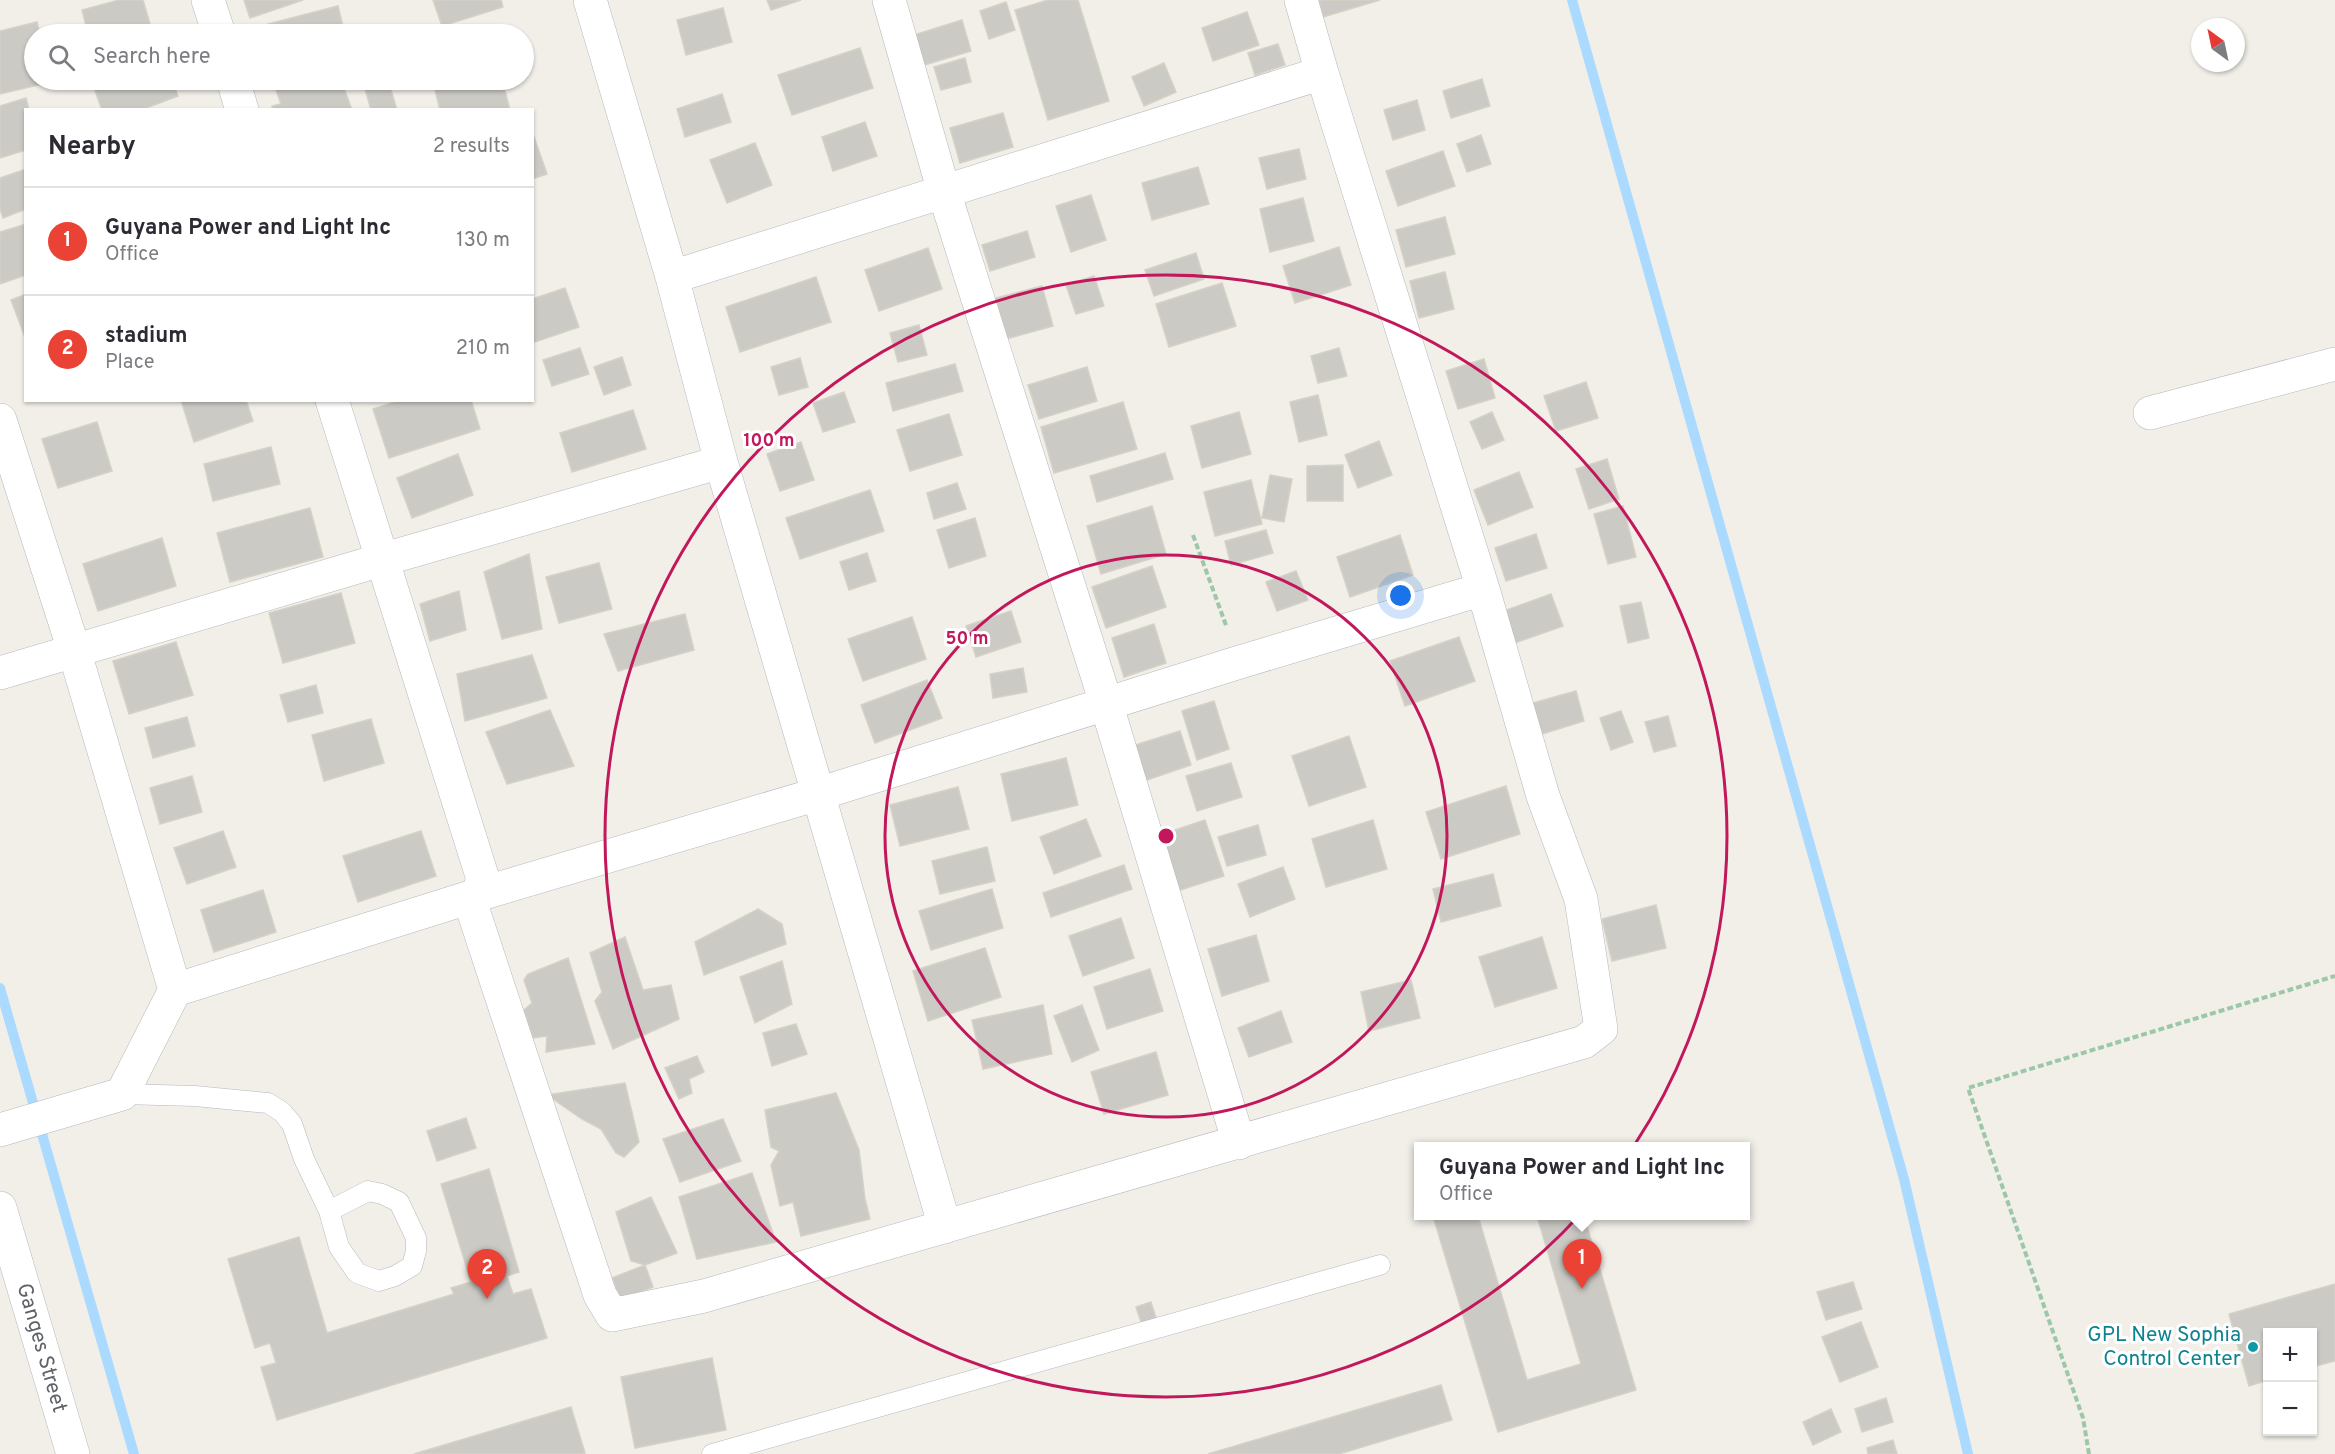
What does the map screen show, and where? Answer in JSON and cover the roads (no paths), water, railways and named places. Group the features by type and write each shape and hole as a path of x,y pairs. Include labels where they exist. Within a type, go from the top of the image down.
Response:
{"street":[{"path":"208,0 216,24"},
{"path":"590,0 672,277 721,462 945,1227"},
{"path":"889,0 944,192 1106,704 1239,1143"},
{"path":"333,402 483,879 473,896 600,1295 612,1315 704,1296 1584,1042 1601,1029 1581,899 1543,796 1483,589 1301,0"},
{"path":"672,277 1322,73"},
{"path":"236,90 241,108"},
{"path":"2150,413 2335,364"},
{"path":"0,420 74,650 175,990 122,1094 9,1127"},
{"path":"0,673 721,462"},
{"path":"175,990 473,896 818,794 1240,662 1483,589"},
{"name":"Ganges Street","path":"0,1208 73,1454"}],"lane":[{"path":"122,1094 195,1096 268,1103 282,1112 292,1124 304,1159 329,1211 339,1247 357,1273 379,1281 395,1276 412,1266 416,1251 416,1238 399,1202 382,1194 368,1191 329,1211"},
{"path":"712,1454 1380,1265"}],"waterway":[{"path":"1572,0 1904,1179 1968,1454"},
{"path":"0,988 134,1454"}],"place":[{"name":"Guyana Power and Light Inc","path":"1582,1289"},
{"name":"stadium","path":"487,1299"},
{"name":"GPL New Sophia Control Center","path":"2253,1347"}]}
